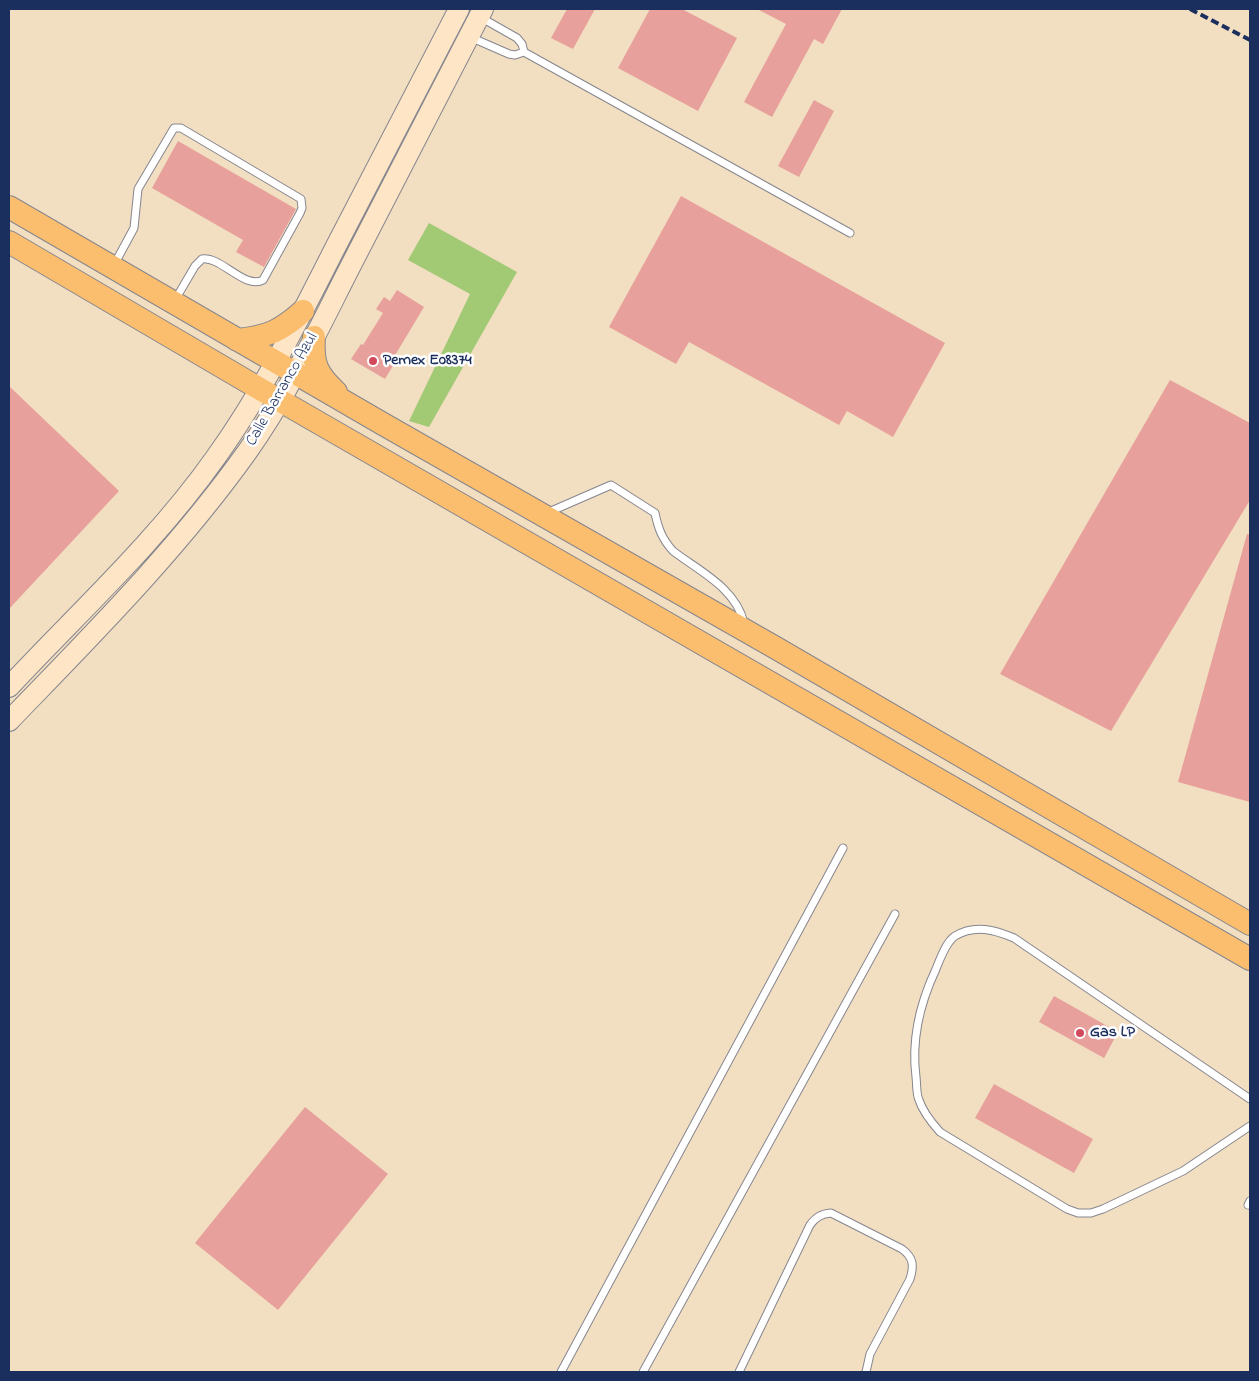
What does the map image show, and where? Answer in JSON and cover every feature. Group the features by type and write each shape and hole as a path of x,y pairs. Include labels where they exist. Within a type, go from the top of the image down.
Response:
{"main road":[{"name":"Calle Barranco Azul","path":"9,722 148,576 172,548 246,453 280,400 356,256 459,32 459,9"},
{"name":"Calle Barranco Azul","path":"9,686 150,540 216,457 260,389 303,311 360,200 459,32 481,13"},
{"path":"356,256 347,251 345,247 362,209 360,200"},
{"path":"9,207 354,408 746,631 1250,924"},
{"path":"9,242 260,389 1250,959"},
{"path":"237,340 256,339 276,332 303,311"},
{"path":"314,337 313,356 319,372 325,381 354,408"},
{"path":"1157,905 1172,878"}],"lane":[{"path":"481,13 517,38 522,44 524,52 850,233"},
{"path":"459,32 509,54 515,55 524,52"},
{"path":"112,268 134,228 138,189 174,128 182,128 301,200 302,208 300,213 263,280 252,282 211,260 202,259 194,266 173,303"},
{"path":"542,516 611,485 655,513 661,536 666,544 727,591 733,598 742,616 746,631"},
{"path":"561,1372 843,848"},
{"path":"643,1372 895,914"},
{"path":"1250,1099 1014,938 994,930 979,929 967,931 954,937 943,954 926,990 915,1038 915,1072 918,1098 928,1118 940,1132 1078,1213 1091,1213 1103,1209 1174,1176 1250,1126"},
{"path":"739,1372 810,1225 822,1214 830,1213 902,1249 913,1260 913,1270 910,1279 870,1354 866,1372"}],"green space":[{"path":"429,223 517,272 429,427 409,421 470,294 408,260"}],"building":[{"path":"567,9 595,9 573,49 551,38"},
{"path":"650,9 682,9 737,38 698,111 618,68"},
{"path":"757,9 842,9 823,44 814,39 772,117 744,102 786,24"},
{"path":"814,100 834,111 799,177 778,166"},
{"path":"178,141 296,209 264,267 236,252 243,240 152,188"},
{"path":"681,196 945,343 893,437 847,411 839,425 689,342 676,364 609,327"},
{"path":"397,290 424,307 391,362 394,364 385,379 351,359 361,344 363,345 383,313 376,309 384,297 390,301"},
{"path":"1170,380 1250,423 1250,500 1111,731 1000,674"},
{"path":"9,386 119,491 9,609"},
{"path":"1247,534 1250,535 1250,802 1178,782"},
{"path":"1054,996 1118,1032 1104,1058 1039,1022"},
{"path":"994,1084 1093,1139 1074,1173 975,1118"},
{"path":"305,1107 388,1174 278,1310 195,1243"}],"railway":[{"path":"1190,9 1250,40"}],"place":[{"name":"Pemex E08374","path":"373,361"},
{"name":"Gas LP","path":"1080,1033"}]}
